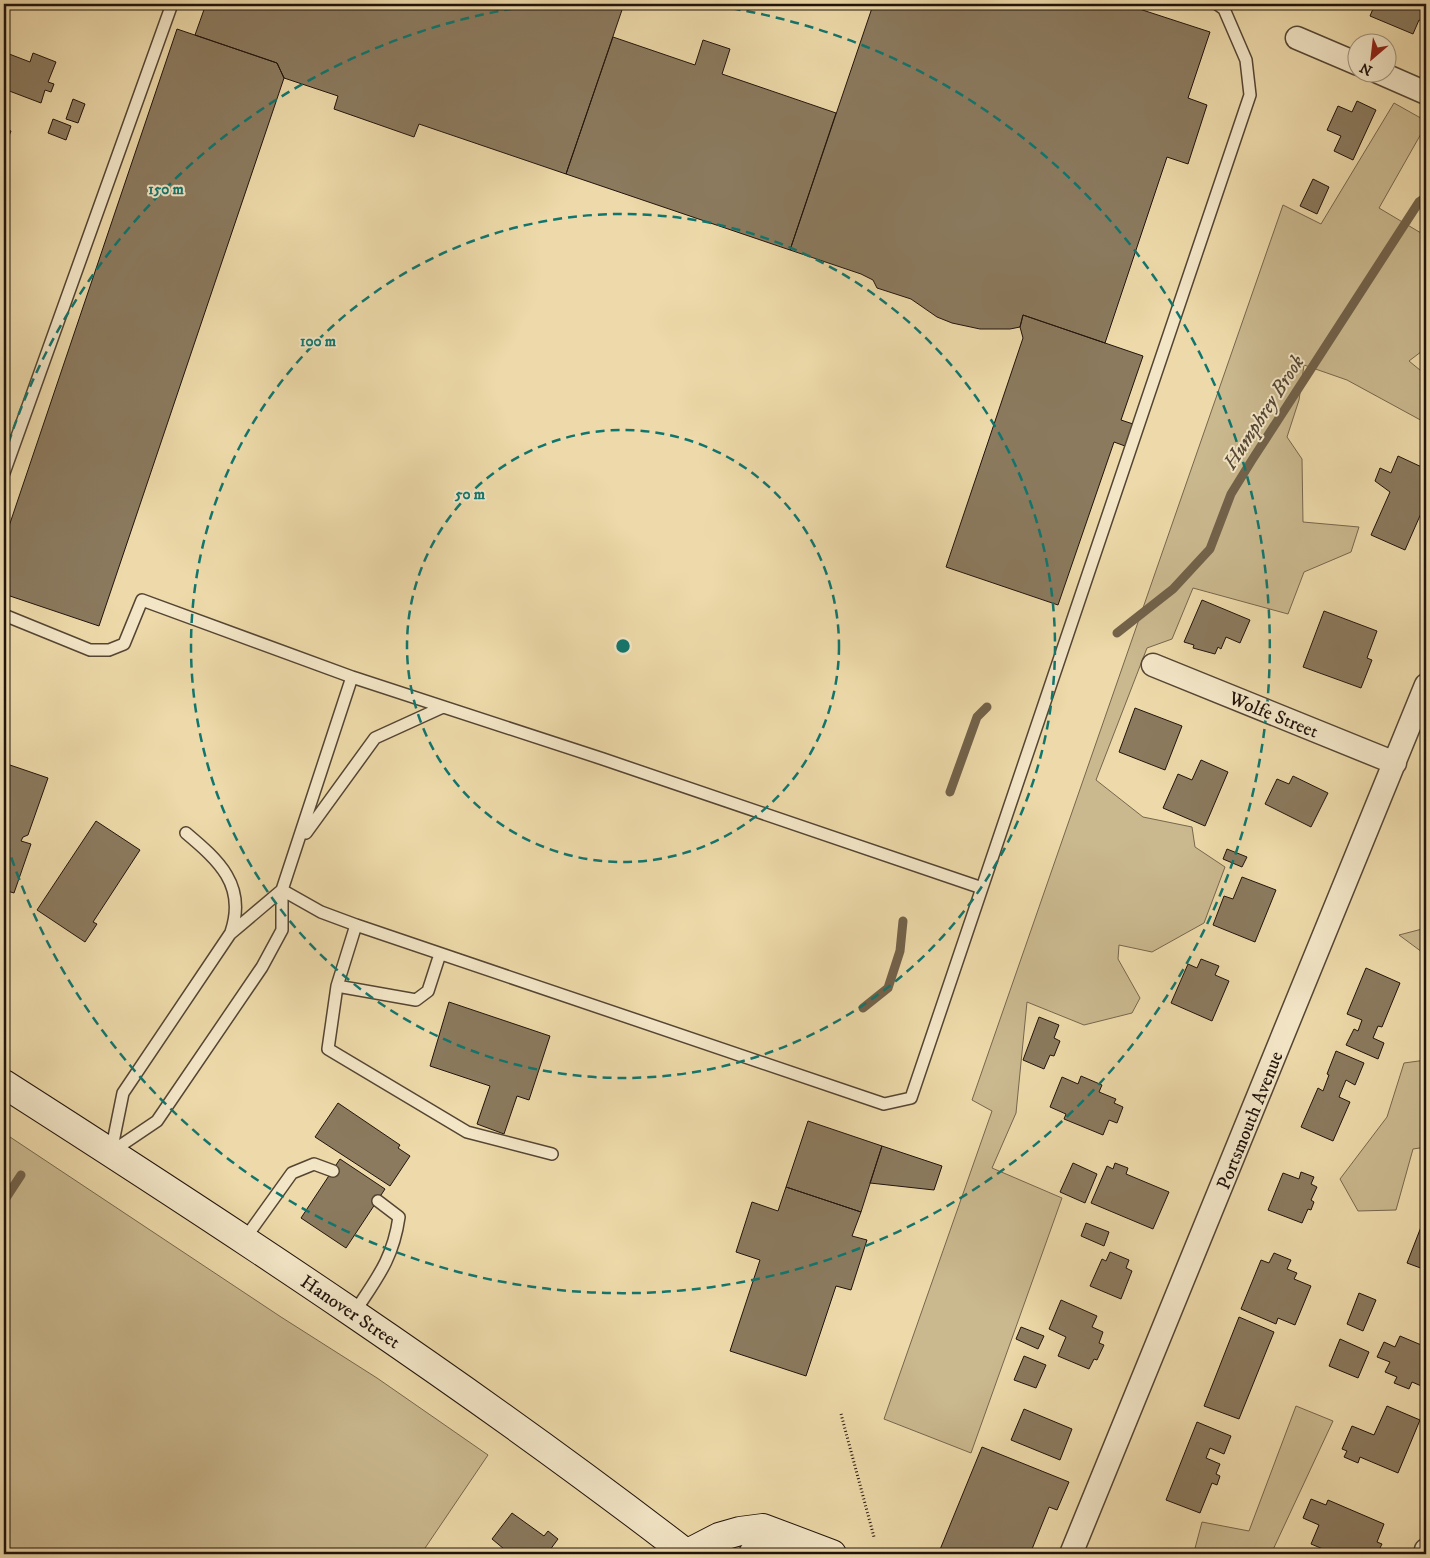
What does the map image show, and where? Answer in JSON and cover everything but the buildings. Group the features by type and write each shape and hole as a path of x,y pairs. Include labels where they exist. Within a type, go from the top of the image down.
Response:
{"main road":[{"name":"Hanover Street","path":"4,1084 111,1152 354,1313 523,1432 687,1554"},
{"path":"687,1554 719,1537 740,1531 763,1528 832,1554"},
{"path":"753,1554 774,1547 804,1545"}],"street":[{"path":"1297,38 1348,60"},
{"path":"1398,81 1426,93"},
{"name":"Wolfe Street","path":"1153,665 1395,763"},
{"name":"Portsmouth Avenue","path":"1072,1554 1426,685"},
{"path":"1425,1554 1426,1550"}],"lane":[{"path":"4,473 172,4"},
{"path":"282,890 321,912 356,925 884,1104 911,1098 1250,95 1246,60 1224,9 1217,4"},
{"path":"4,615 90,650 109,650 124,644 142,600 352,677 982,888"},
{"path":"111,1152 157,1121 262,968 282,930 282,890 352,677"},
{"path":"300,840 375,738 443,707"},
{"path":"111,1152 123,1093 230,934 235,920 234,894 229,875 217,859 186,833"},
{"path":"230,934 282,890"},
{"path":"356,925 337,986 328,1049 467,1132 552,1154"},
{"path":"337,986 416,1000 428,990 440,954"},
{"path":"244,1240 292,1173 314,1164 333,1171"},
{"path":"354,1313 388,1262 397,1232 399,1217 378,1200"}],"path":[{"path":"841,1414 874,1537"}],"shaded area":[{"path":"1394,103 1426,121 1426,125 1379,208 1426,236 1426,348 1409,361 1426,375 1426,423 1347,380 1304,365 1299,400 1287,437 1302,459 1303,522 1359,527 1351,552 1304,572 1288,614 1193,588 1172,639 1147,648 1096,780 1143,817 1192,827 1195,847 1225,867 1204,923 1152,952 1119,945 1118,959 1140,998 1132,1013 1084,1025 1027,1002 1016,1113 992,1168 1062,1198 971,1453 884,1419 992,1111 972,1100 1283,205 1321,224"},
{"path":"1426,928 1426,955 1399,935"},
{"path":"1426,1060 1426,1147 1413,1149 1396,1210 1358,1211 1340,1179 1387,1117 1404,1063"},
{"path":"4,1133 281,1317 377,1378 488,1455 421,1554 4,1554"},
{"path":"1296,1406 1333,1421 1271,1554 1204,1554 1194,1552 1202,1522 1249,1531"}],"waterway":[{"name":"Humphrey Brook","path":"1117,633 1173,589 1210,549 1231,494 1419,202 1426,197"},
{"name":"Humphrey Brook","path":"950,792 977,717 987,707"},
{"name":"Humphrey Brook","path":"863,1008 888,988 900,951 903,921"},
{"name":"Humphrey Brook","path":"4,1201 21,1175"}]}
